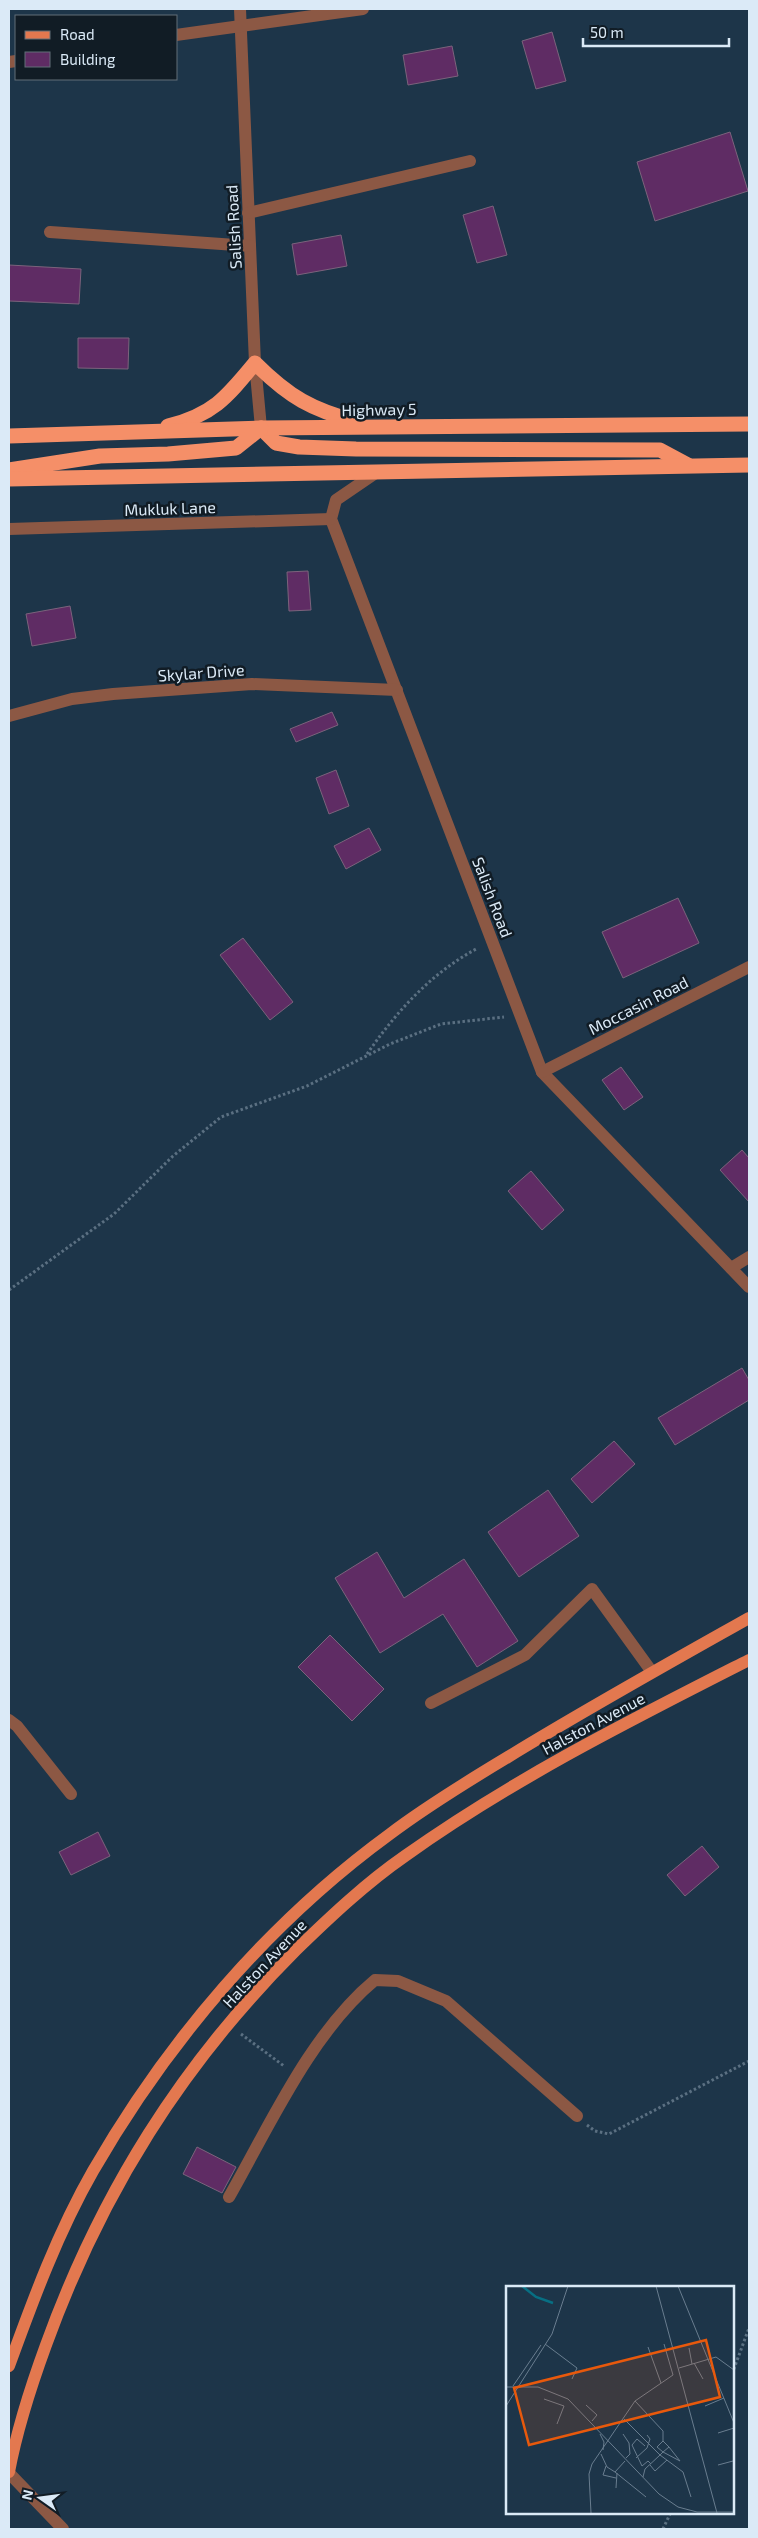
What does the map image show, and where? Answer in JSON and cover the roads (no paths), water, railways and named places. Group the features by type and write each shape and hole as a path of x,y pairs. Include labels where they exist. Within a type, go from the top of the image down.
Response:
{"highway":[{"path":"142,432 205,414 229,395 255,363 277,384 310,406 379,427"},
{"name":"Highway 5","path":"9,436 261,428 749,424"},
{"path":"9,470 100,456 168,454 236,448 261,428 276,443 299,447 366,450 660,450 689,466"},
{"path":"9,479 749,465"}],"main road":[{"name":"Halston Avenue","path":"9,2366 37,2290 92,2173 135,2104 186,2030 239,1970 309,1901 389,1834 455,1790 652,1672 749,1618"},
{"name":"Halston Avenue","path":"9,2472 33,2381 82,2255 116,2187 158,2117 257,1990 327,1920 402,1858 469,1812 556,1760 749,1660"}],"street":[{"name":"Salish Road","path":"240,9 255,363 261,428"},
{"path":"178,35 363,9"},
{"path":"248,213 470,161"},
{"path":"50,232 250,246"},
{"path":"332,519 336,500 377,472"},
{"name":"Salish Road","path":"332,519 542,1072 749,1286"},
{"name":"Mukluk Lane","path":"9,529 332,519"},
{"name":"Skylar Drive","path":"9,716 80,698 252,684 397,690"},
{"name":"Moccasin Road","path":"542,1072 749,967"},
{"path":"731,1268 749,1257"},
{"path":"431,1703 525,1655 592,1589 652,1672"},
{"path":"9,1720 18,1726 71,1794"},
{"path":"229,2197 298,2076 354,1997 375,1980 398,1981 446,2001 577,2116"},
{"path":"9,2472 62,2528"}]}
